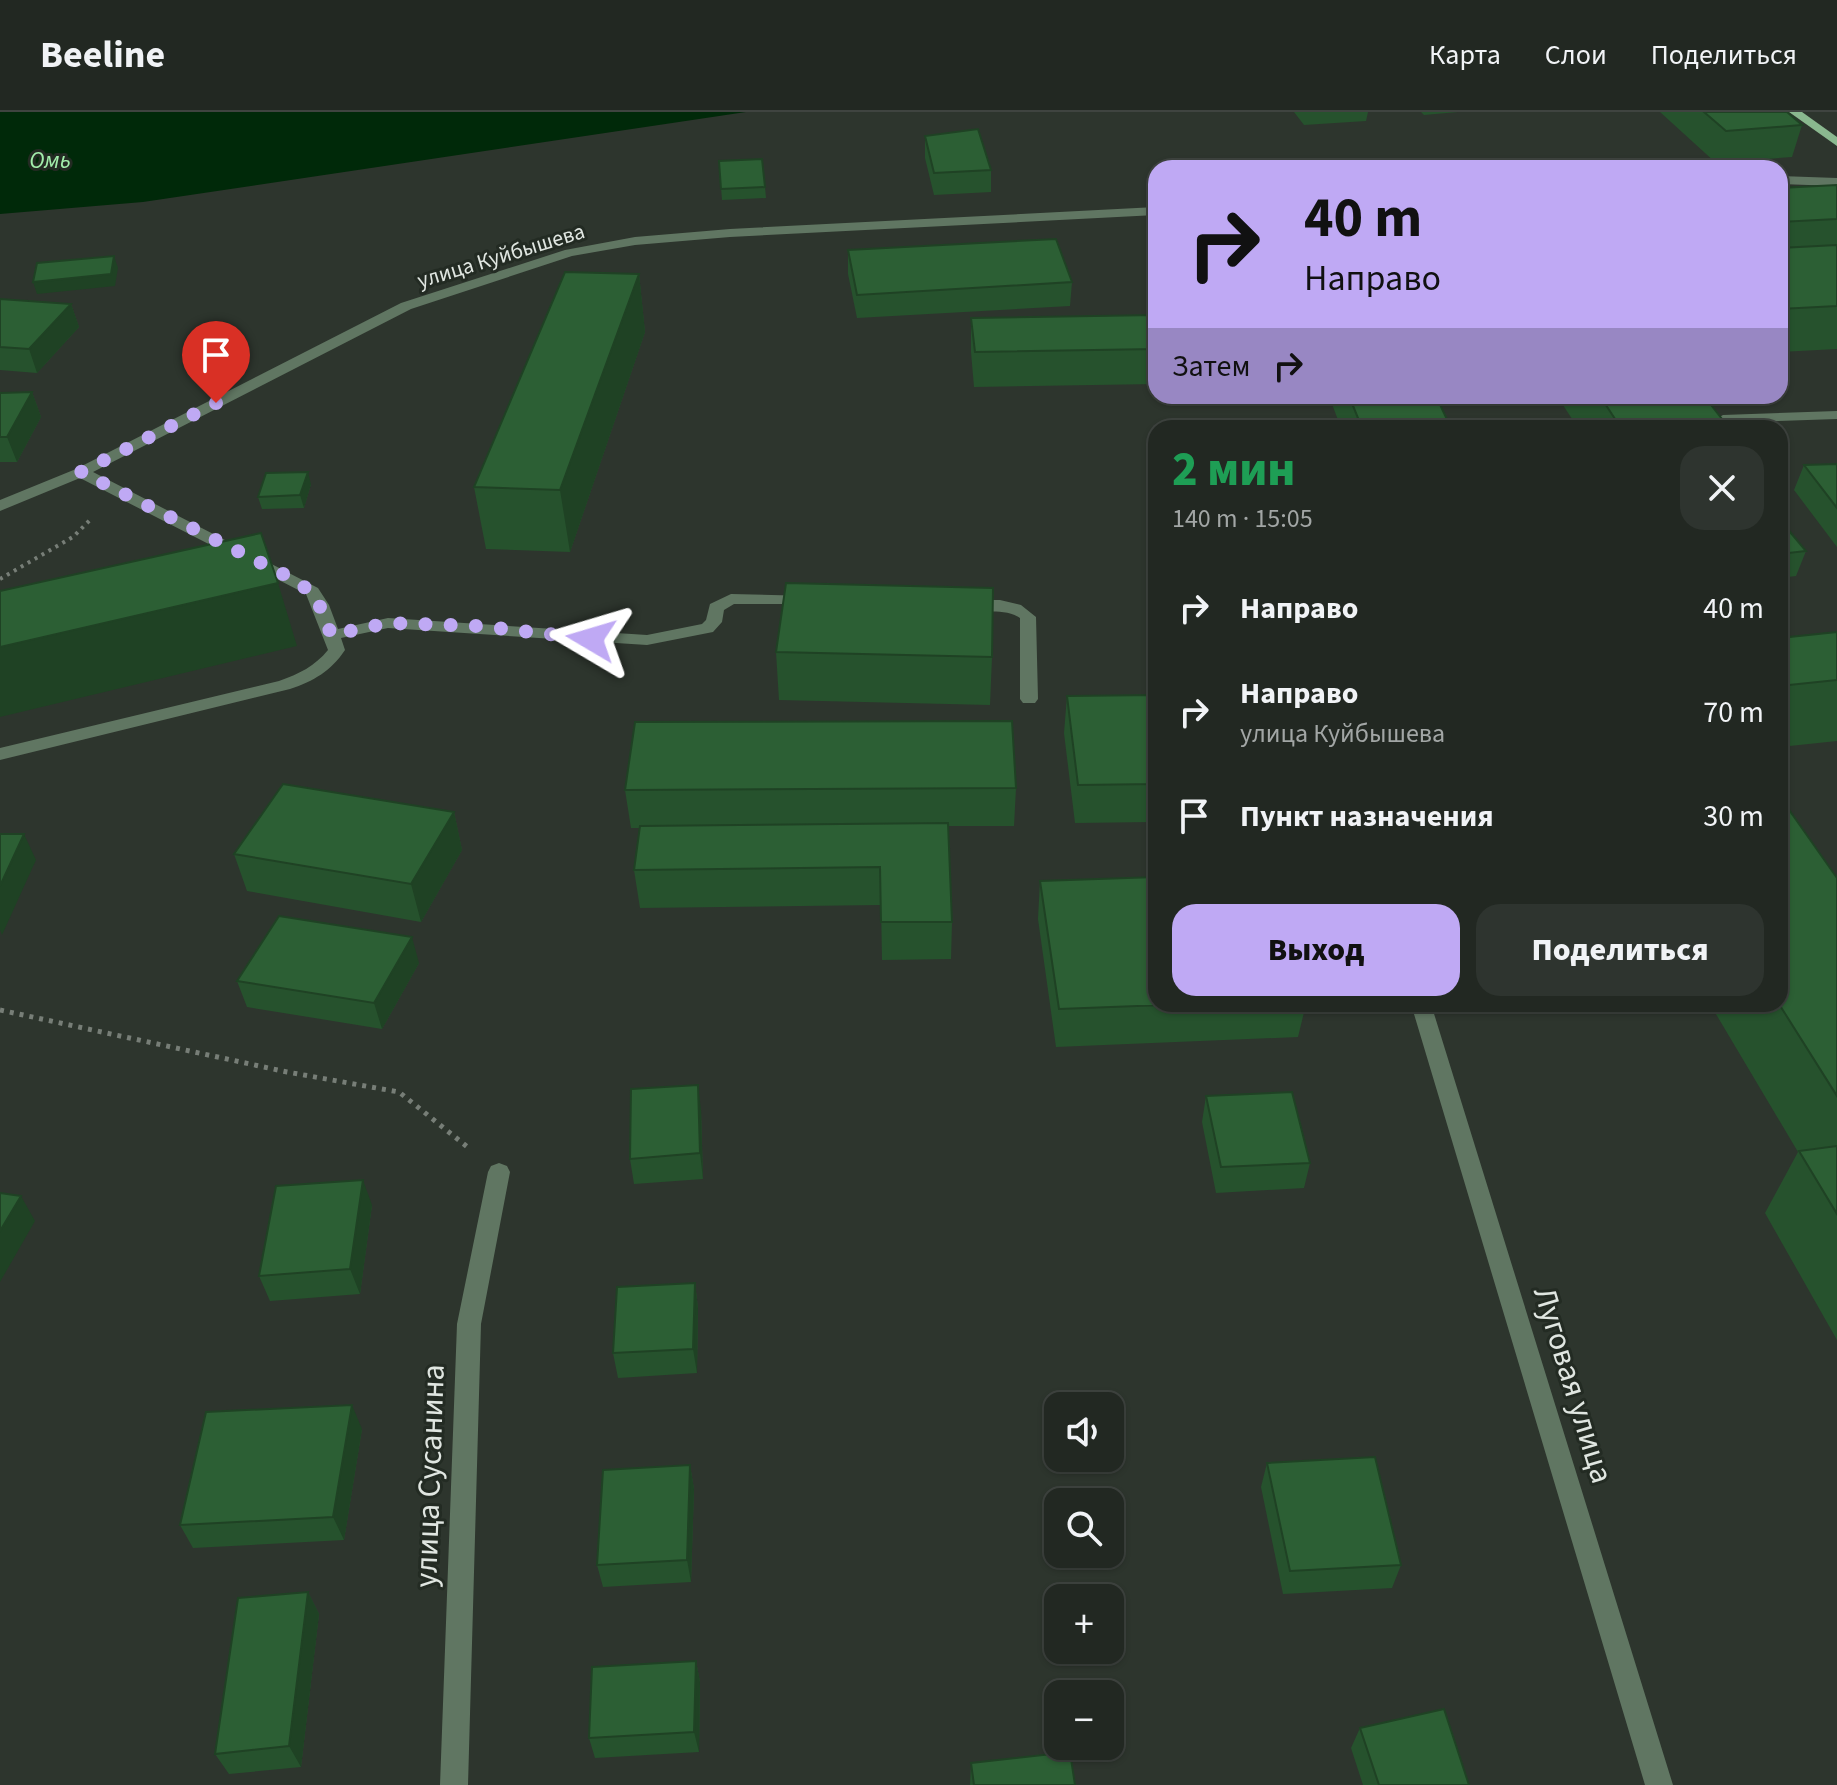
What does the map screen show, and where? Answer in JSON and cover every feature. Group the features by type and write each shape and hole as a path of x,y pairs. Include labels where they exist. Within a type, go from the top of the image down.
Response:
{"main road":[{"path":"1795,112 1837,142"}],"street":[{"path":"1788,180 1837,182"},
{"name":"улица Куйбышева","path":"0,506 81,472 406,306 570,253 635,241 730,233 1148,211"},
{"path":"1723,419 1837,415"},
{"path":"0,754 309,677 326,665 337,650 321,605 312,591 81,472"},
{"path":"264,587 295,580"},
{"path":"331,635 388,623 647,640 707,628 714,622 716,608 731,599 823,601"},
{"path":"947,604 1009,606 1021,609 1028,617 1029,699"},
{"name":"Луговая улица","path":"1423,1012 1659,1785"},
{"name":"улица Сусанина","path":"454,1785 469,1324 499,1172"}],"path":[{"path":"0,579 73,537 119,491"},
{"path":"0,1010 287,1072 399,1092 499,1172"}],"water":[{"name":"Омь","path":"0,112 746,112 143,202 0,214"}],"building":[{"path":"1704,112 1787,112 1802,125 1726,131"},
{"path":"978,129 991,170 934,173 925,136"},
{"path":"762,159 765,187 721,189 719,161"},
{"path":"1837,185 1837,219 1788,222 1788,188"},
{"path":"1056,239 1072,282 857,295 848,250"},
{"path":"1837,245 1837,306 1788,309 1788,248"},
{"path":"114,256 111,274 33,282 37,263"},
{"path":"565,272 639,274 560,490 474,487"},
{"path":"0,299 71,304 29,349 0,347"},
{"path":"1148,315 1148,349 975,352 971,318"},
{"path":"32,392 7,437 0,437 0,393"},
{"path":"1352,404 1440,404 1447,420 1359,420"},
{"path":"1605,404 1710,404 1723,420 1616,420"},
{"path":"1837,464 1837,508 1804,465"},
{"path":"308,472 300,495 258,497 266,473"},
{"path":"1788,530 1806,551 1788,553"},
{"path":"261,533 278,583 0,647 0,591"},
{"path":"786,583 993,588 992,657 776,652"},
{"path":"1837,632 1837,680 1789,685 1788,637"},
{"path":"1148,695 1148,784 1078,785 1067,696"},
{"path":"1012,721 1016,788 625,790 635,722"},
{"path":"283,784 454,812 411,884 234,854"},
{"path":"1788,808 1837,878 1837,1096 1784,1012 1788,1012"},
{"path":"948,823 952,922 881,922 880,867 634,870 640,826"},
{"path":"0,834 24,834 0,886"},
{"path":"1148,877 1148,1006 1059,1009 1040,881"},
{"path":"279,916 412,937 374,1003 237,981"},
{"path":"698,1085 700,1153 630,1159 631,1089"},
{"path":"1292,1092 1310,1163 1221,1167 1206,1096"},
{"path":"1837,1146 1837,1214 1799,1151"},
{"path":"363,1180 350,1269 259,1276 276,1186"},
{"path":"0,1193 21,1196 0,1231"},
{"path":"695,1283 693,1349 613,1353 617,1287"},
{"path":"352,1405 333,1517 180,1525 206,1412"},
{"path":"1375,1457 1401,1565 1290,1571 1267,1463"},
{"path":"690,1465 687,1560 597,1565 603,1470"},
{"path":"308,1592 289,1746 215,1754 238,1598"},
{"path":"696,1661 694,1732 589,1738 592,1667"},
{"path":"1444,1709 1469,1785 1379,1785 1360,1728"},
{"path":"1044,1755 1044,1760 1071,1760 1075,1785 974,1785 971,1763"}],"route":[{"path":"216,403 81,472 312,591 321,605 331,635 388,623 479,626 591,639"}]}
